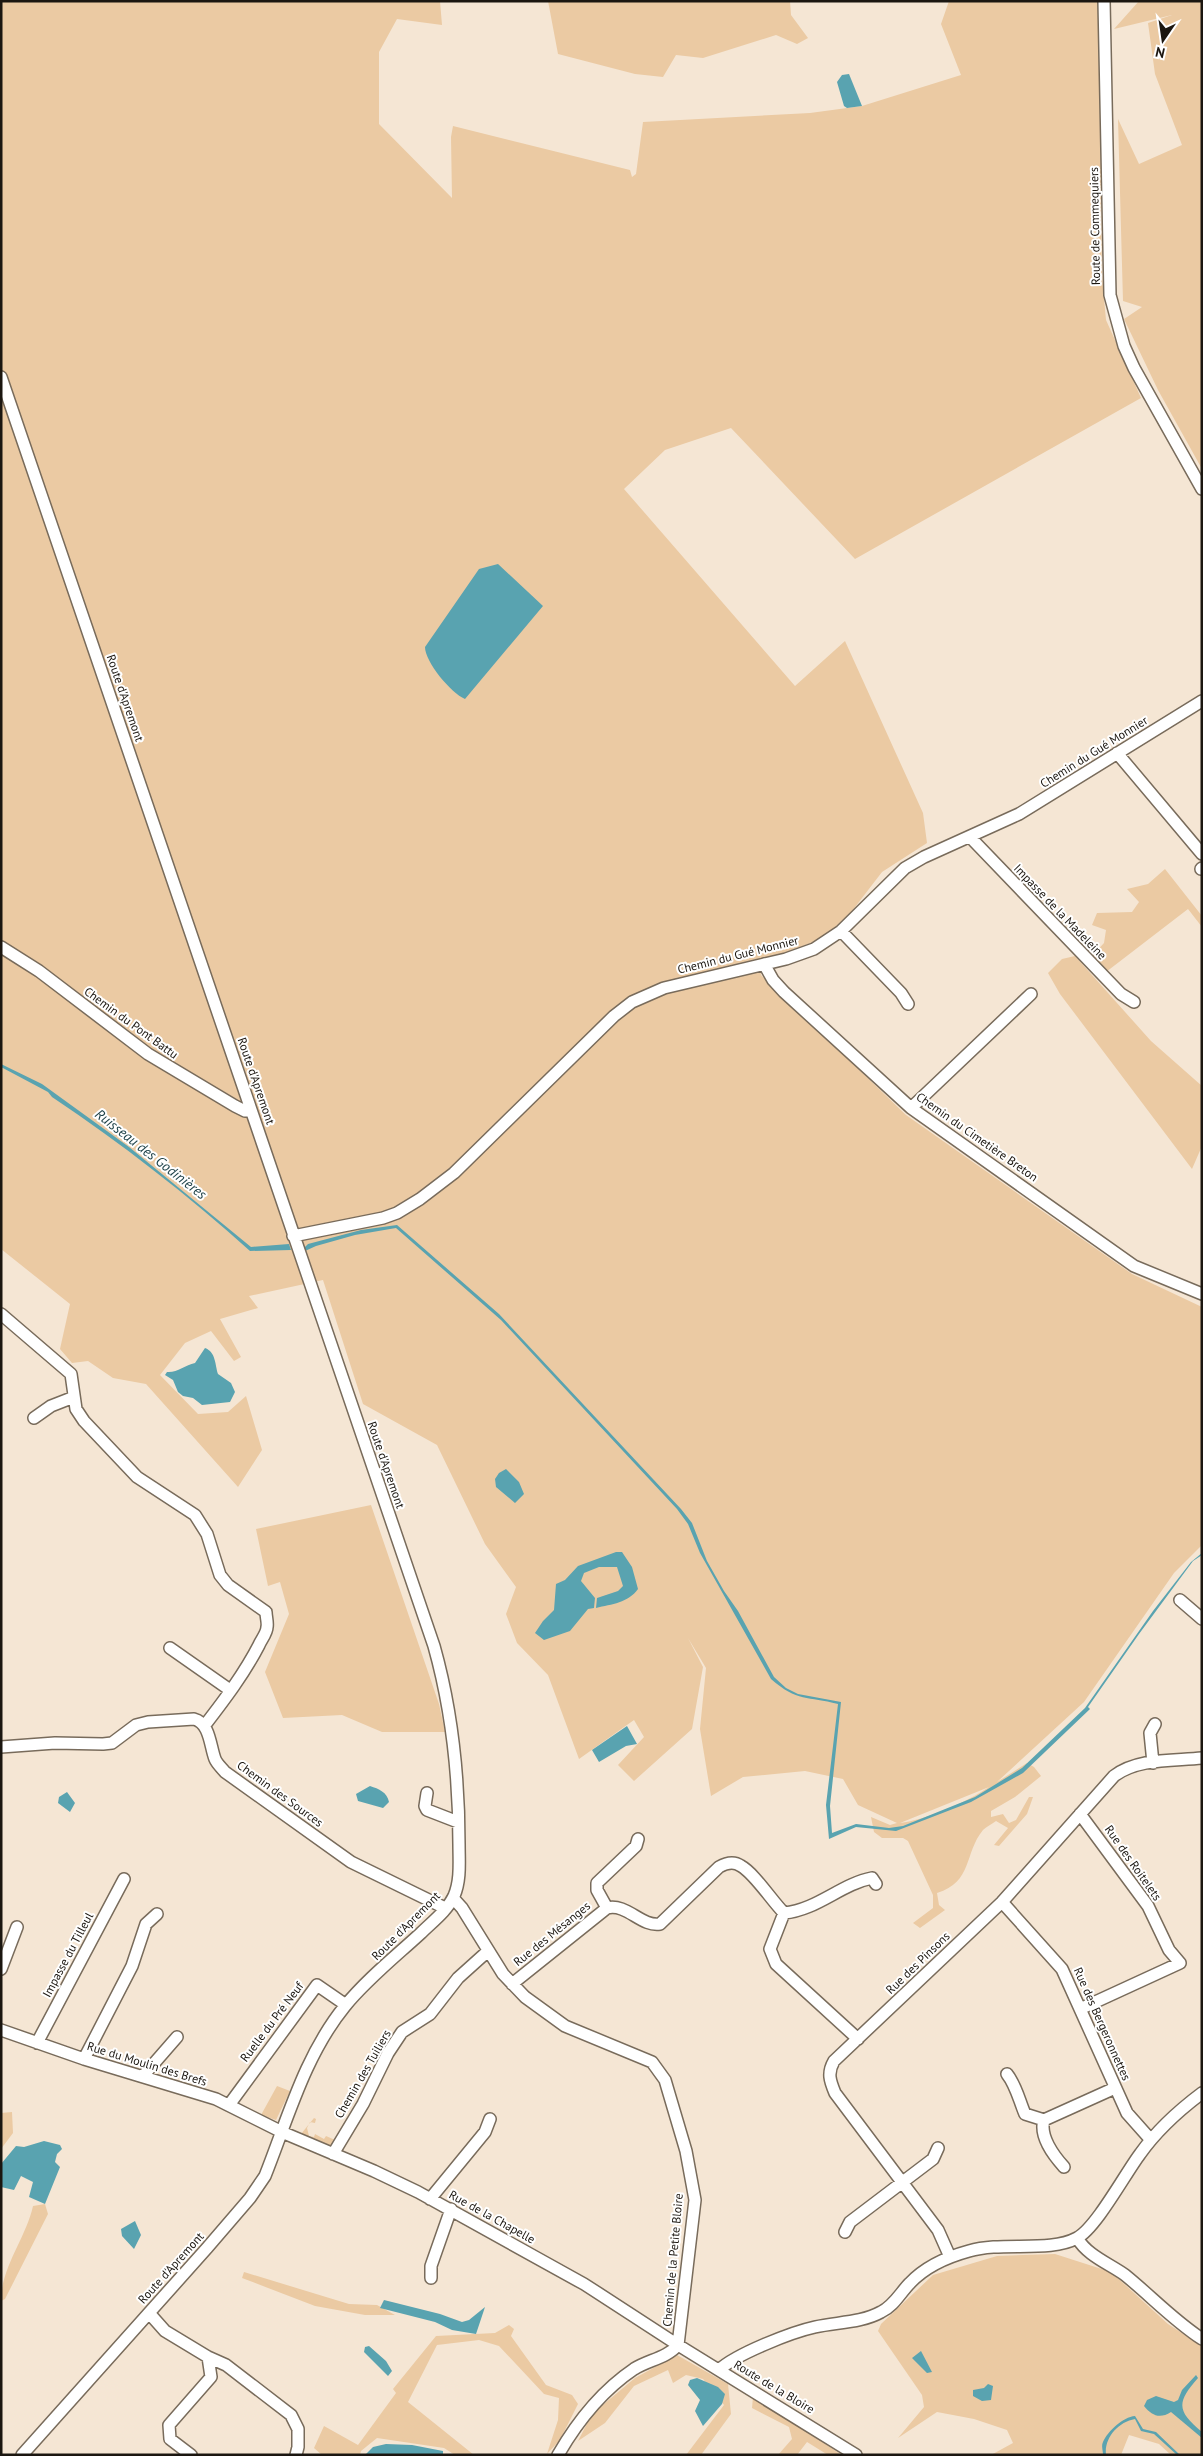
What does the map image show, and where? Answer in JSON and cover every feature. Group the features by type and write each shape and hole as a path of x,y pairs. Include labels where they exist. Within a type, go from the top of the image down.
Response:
{"street":[{"name":"Route de Commequiers","path":"1104,1 1110,295 1124,346 1134,368 1202,490"},
{"name":"Route d'Apremont","path":"1,377 434,1646 445,1686 452,1737 458,1822 459,1870 453,1898 445,1908 346,2005 324,2034 265,2176 257,2189 22,2455"},
{"name":"Chemin du Gué Monnier","path":"293,1236 383,1218 397,1213 420,1199 454,1173 614,1016 632,1002 664,988 802,954 826,942 840,931 905,868 924,857 1019,814 1202,701"},
{"path":"1117,753 1202,854"},
{"name":"Impasse de la Madeleine","path":"970,837 1121,994 1134,1002"},
{"path":"840,931 901,993 908,1004"},
{"name":"Chemin du Pont Battu","path":"1,947 39,971 148,1054 235,1106 245,1111 251,1110"},
{"name":"Chemin du Cimetière Breton","path":"764,964 773,980 784,992 911,1108 1134,1266 1202,1294"},
{"path":"911,1108 1031,994"},
{"path":"1,1314 71,1374 76,1409 84,1422 137,1477 186,1508 201,1523 220,1575 228,1585 266,1612 268,1628 238,1680 230,1690 228,1697 205,1725 194,1719 162,1720 136,1725 112,1743 55,1743 1,1747"},
{"path":"34,1418 51,1406 74,1397"},
{"path":"1180,1600 1202,1619"},
{"path":"170,1648 230,1690"},
{"path":"1153,1763 1150,1733 1155,1724"},
{"name":"Chemin des Sources","path":"205,1725 216,1762 225,1772 350,1862 445,1908"},
{"name":"Rue des Pinsons","path":"950,2257 938,2230 831,2084 830,2068 834,2061 1002,1902 1122,1770 1131,1766 1202,1758"},
{"path":"427,1793 425,1806 427,1810 458,1822"},
{"name":"Rue des Roitelets","path":"1080,1814 1148,1906 1169,1950 1180,1964 1080,2009"},
{"path":"606,1908 597,1890 597,1883 636,1846 638,1839"},
{"name":"Rue des Mésanges","path":"512,1984 606,1908 617,1907 650,1923 660,1924 719,1867 729,1863 741,1865 784,1912"},
{"path":"858,2039 776,1964 770,1949 784,1912 814,1906 856,1881 872,1878 876,1884"},
{"name":"Impasse du Tilleul","path":"38,2043 124,1879"},
{"name":"Chemin de la Petite Bloire","path":"453,1898 462,1908 488,1951 512,1984 536,2006 560,2022 652,2062 665,2080 686,2151 694,2200 678,2345"},
{"name":"Rue des Bergeronnettes","path":"1002,1902 1062,1969 1115,2088 1134,2123 1151,2140"},
{"path":"84,2059 132,1966 146,1924 158,1914"},
{"path":"1,1969 16,1927"},
{"name":"Chemin des Tuiliers","path":"333,2154 363,2104 388,2053 402,2032 430,2014 458,1978 488,1951"},
{"name":"Ruelle du Pré Neuf","path":"228,2105 317,1985 346,2005"},
{"name":"Rue du Moulin des Brefs","path":"1,2030 228,2105 282,2132"},
{"path":"143,2076 177,2037"},
{"path":"1007,2074 1014,2083 1025,2114 1044,2120 1115,2088"},
{"path":"719,2370 752,2351 802,2330 861,2320 882,2312 924,2270 950,2257 980,2248 1057,2244 1077,2238 1089,2228 1151,2140 1180,2109 1202,2093"},
{"path":"430,2199 485,2132 490,2119"},
{"path":"1044,2120 1042,2129 1054,2155 1064,2167"},
{"name":"Rue de la Chapelle","path":"282,2132 374,2171 451,2210 584,2284 678,2345"},
{"path":"845,2232 850,2222 933,2159 938,2148"},
{"path":"431,2278 431,2266 451,2210"},
{"path":"1077,2238 1086,2251 1126,2277 1175,2320 1202,2339"},
{"path":"149,2313 166,2330 208,2357 226,2365 291,2415 298,2429 296,2455"},
{"path":"558,2455 594,2404 610,2388 640,2366 665,2355 678,2345"},
{"name":"Route de la Bloire","path":"678,2345 856,2455"},
{"path":"191,2455 170,2439 170,2424 211,2377 208,2357"}],"shaded area":[{"path":"1,1 440,1 442,25 397,19 379,52 379,124 452,198 451,137 453,126 630,170 632,177 636,174 643,122 810,113 862,106 961,75 941,24 949,1 1097,1 1102,30 1101,221 1102,277 1106,320 1141,398 855,559 731,428 665,450 624,489 795,686 845,641 923,813 927,843 882,872 852,911 824,938 778,955 759,959 761,975 906,1115 1132,1274 1202,1307 1202,1545 1174,1573 1084,1702 997,1782 1027,1763 1034,1767 1041,1776 1015,1797 991,1811 991,1817 1003,1814 1009,1823 1016,1820 1029,1797 1033,1797 1027,1814 999,1846 994,1845 1008,1828 996,1821 983,1830 957,1882 937,1893 939,1905 945,1910 920,1928 913,1923 933,1908 933,1895 908,1841 903,1838 882,1838 874,1832 871,1817 890,1825 897,1823 858,1805 843,1779 805,1771 743,1777 711,1796 700,1729 706,1668 688,1638 703,1667 692,1729 634,1781 618,1765 644,1737 634,1720 579,1759 548,1675 517,1643 506,1614 516,1587 485,1544 437,1445 363,1404 323,1280 249,1296 258,1308 220,1319 241,1357 234,1361 211,1331 185,1343 160,1375 198,1414 228,1412 246,1396 262,1450 238,1487 146,1384 113,1378 88,1361 72,1363 60,1349 70,1304 1,1249","holes":["989,1787 934,1814 900,1823"]},
{"path":"548,1 790,1 791,15 808,38 797,44 776,35 703,58 676,55 663,77 635,74 558,54"},
{"path":"1139,1 1202,1 1202,469 1158,390 1124,319 1142,307 1123,301 1118,119 1139,164 1182,145 1155,74 1148,23 1172,15 1114,29"},
{"path":"1165,869 1202,916 1202,927 1188,909 1106,972 1091,957 1104,943 1106,930 1092,925 1097,913 1132,912 1139,902 1127,889 1148,884"},
{"path":"1075,956 1151,1041 1202,1086 1202,1146 1192,1169 1060,994 1048,973 1062,959"},
{"path":"371,1505 439,1704 445,1732 382,1732 342,1715 283,1718 265,1672 289,1614 280,1582 268,1586 256,1529"},
{"path":"277,2086 290,2091 276,2120 261,2115"},
{"path":"12,2112 13,2133 1,2149 1,2113"},
{"path":"309,2124 307,2128 309,2136 314,2137 315,2134 324,2139 326,2136 335,2140 332,2146 301,2134"},
{"path":"45,2204 48,2214 5,2299 1,2301 2,2288 9,2264 30,2218 33,2206"},
{"path":"1055,2254 1111,2272 1168,2324 1202,2346 1202,2455 1171,2455 1159,2444 1129,2435 1121,2455 991,2455 1013,2443 1007,2430 974,2419 937,2412 898,2438 924,2407 922,2395 878,2331 881,2324 933,2275 997,2256"},
{"path":"244,2272 349,2304 377,2305 395,2315 365,2315 315,2306 242,2278"},
{"path":"509,2325 514,2329 511,2336 546,2385 572,2395 578,2404 560,2440 547,2454 558,2420 559,2398 544,2394 499,2346 479,2340 437,2345 408,2402 474,2455 455,2455 444,2448 377,2438 361,2451 360,2455 322,2455 314,2448 324,2426 358,2445 396,2393 393,2389 436,2336 495,2333"},
{"path":"677,2355 728,2384 731,2414 701,2455 686,2455 724,2405 703,2379 686,2375 673,2383 668,2370 634,2386 605,2423 578,2441 592,2414 635,2378"},
{"path":"753,2397 842,2455 828,2455 807,2442 797,2455 778,2455 792,2439 789,2427 752,2408"}],"water":[{"path":"849,74 862,106 847,108 844,106 837,82 842,75"},
{"path":"498,564 543,606 465,699 446,684 429,661 425,647 479,569"},
{"path":"1,1064 42,1084 129,1147 251,1247 289,1244 291,1250 250,1251 179,1190 104,1133 52,1097 48,1092 1,1067"},
{"path":"397,1225 499,1314 681,1509 692,1523 707,1561 738,1611 774,1677 786,1688 798,1694 841,1702 830,1806 832,1833 856,1824 889,1828 903,1826 975,1797 1022,1768 1085,1708 1153,1611 1191,1562 1202,1553 1202,1555 1193,1561 1139,1634 1088,1707 1090,1709 1023,1773 971,1802 896,1831 856,1827 829,1839 826,1805 838,1704 796,1695 771,1679 700,1553 688,1524 677,1509 501,1320 396,1228 355,1235 305,1251 304,1248 308,1244 361,1230"},
{"path":"205,1348 211,1352 215,1359 218,1374 231,1383 235,1392 230,1402 202,1405 193,1398 183,1396 178,1392 173,1380 165,1375 167,1372 195,1363"},
{"path":"506,1469 519,1482 524,1494 515,1503 496,1487 495,1479 499,1473"},
{"path":"616,1552 622,1552 632,1567 638,1589 634,1594 619,1602 596,1608 597,1598 618,1591 623,1586 617,1567 599,1567 584,1573 581,1581 595,1598 594,1608 588,1609 570,1631 544,1640 535,1633 554,1610 556,1584 565,1580 578,1566"},
{"path":"627,1726 637,1744 626,1746 599,1762 592,1750"},
{"path":"370,1786 386,1796 389,1802 383,1808 358,1801 356,1794"},
{"path":"67,1792 75,1803 70,1812 58,1803 59,1797"},
{"path":"44,2141 60,2145 62,2149 57,2154 55,2162 60,2167 45,2204 29,2197 33,2182 21,2176 14,2190 1,2187 1,2164 16,2146 24,2147"},
{"path":"135,2221 141,2235 134,2249 122,2236 121,2229"},
{"path":"384,2300 440,2314 462,2322 469,2320 485,2307 476,2334 452,2330 435,2322 380,2308"},
{"path":"369,2346 386,2361 392,2371 388,2376 364,2352 365,2347"},
{"path":"921,2351 932,2372 927,2373 912,2358"},
{"path":"1196,2375 1198,2378 1186,2394 1182,2406 1188,2418 1202,2432 1202,2438 1171,2412 1160,2416 1150,2412 1144,2406 1147,2400 1156,2396 1174,2402 1178,2400 1182,2390"},
{"path":"697,2378 718,2387 725,2394 722,2404 703,2426 695,2411 700,2400 688,2385 690,2380"},
{"path":"988,2384 993,2386 991,2400 982,2401 973,2396 973,2390 984,2388"},
{"path":"1135,2416 1143,2429 1156,2432 1180,2455 1177,2455 1154,2434 1141,2431 1135,2419 1123,2424 1113,2432 1107,2443 1106,2455 1103,2455 1102,2444 1108,2433 1116,2425"},
{"path":"386,2444 412,2445 443,2451 443,2455 365,2455 373,2447"}],"water label":[{"name":"Ruisseau des Godinières","path":"151,1154"}]}
